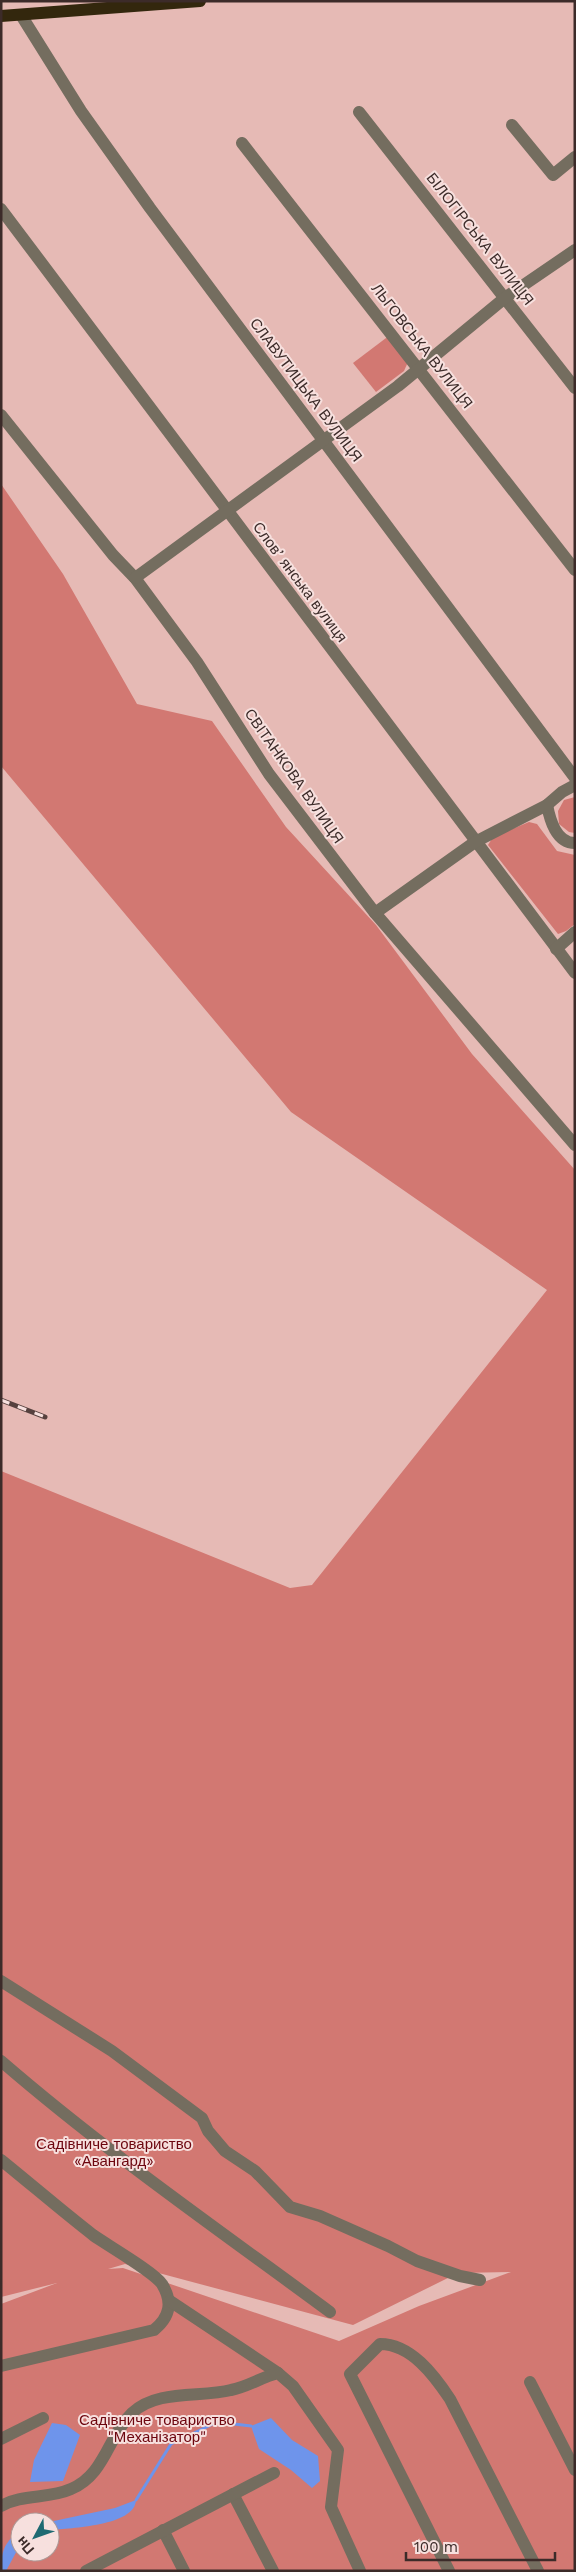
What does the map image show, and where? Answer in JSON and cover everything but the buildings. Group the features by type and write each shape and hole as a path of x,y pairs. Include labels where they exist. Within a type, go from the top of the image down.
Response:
{"main road":[{"path":"1,16 200,1"}],"street":[{"name":"СЛАВУТИЦЬКА ВУЛИЦЯ","path":"22,14 81,111 127,176 575,778"},
{"name":"БІЛОГІРСЬКА ВУЛИЦЯ","path":"359,112 506,297 575,388"},
{"path":"512,125 553,175 575,157"},
{"name":"ЛЬГОВСЬКА ВУЛИЦЯ","path":"242,143 575,570"},
{"name":"Словʼянська вулиця","path":"1,209 226,511 575,973"},
{"path":"135,578 420,369 433,356 506,297 575,250"},
{"name":"СВІТАНКОВА ВУЛИЦЯ","path":"1,415 113,555 135,578 197,662 269,774 375,913 575,1145"},
{"path":"375,913 475,842 547,805 575,785"},
{"path":"547,805 553,828 561,838 575,843"},
{"path":"556,949 575,932"},
{"path":"1,1981 112,2051 195,2112 202,2118 208,2131 225,2151 255,2171 290,2207 320,2216 417,2261 460,2276 480,2280"},
{"path":"1,2061 44,2098 188,2210 330,2312"},
{"path":"1,2160 94,2235 161,2282 170,2301 169,2312 162,2323 154,2330 1,2366"},
{"path":"170,2301 278,2373 293,2386 338,2450 331,2507 360,2571"},
{"path":"449,2571 350,2374 380,2344 394,2344 432,2372 450,2399 538,2571"},
{"path":"1,2506 12,2500 40,2497 71,2490 86,2480 102,2463 125,2421 140,2407 166,2398 232,2390 278,2373"},
{"path":"530,2382 575,2470"},
{"path":"1,2439 43,2418"},
{"path":"90,2570 274,2473"},
{"path":"233,2494 273,2571"},
{"path":"163,2530 184,2571"}],"green space":[{"path":"390,335 408,362 404,371 376,392 353,363"},
{"path":"1,484 63,574 137,704 212,721 286,827 376,925 472,1054 575,1170 575,2571 1,2571 1,2304 57,2283 1,2297 1,1471 290,1588 312,1585 547,1290 291,1112 1,766","holes":["125,2264 353,2325 458,2273 511,2272 419,2306 339,2341 123,2268 108,2269"]},
{"path":"575,797 575,833 569,832 559,824 558,811 564,800"},
{"path":"529,822 537,824 557,851 575,855 575,924 558,934 488,845 493,837"}],"water":[{"path":"271,2418 292,2440 318,2456 320,2481 312,2488 291,2470 259,2449 251,2426"},
{"path":"52,2423 66,2425 80,2435 63,2481 30,2482 34,2460"},
{"path":"136,2500 133,2509 114,2520 100,2524 60,2529 60,2520 115,2508"},
{"path":"10,2539 11,2562 6,2571 1,2571 4,2548"}],"waterway":[{"path":"136,2500 171,2444 217,2422 251,2426"}],"railway":[{"path":"1,1400 45,1417"}],"park label":[{"name":"Садівниче товариство «Авангард»","path":"114,2152"},
{"name":"Садівниче товариство \"Механізатор\"","path":"157,2428"}]}
